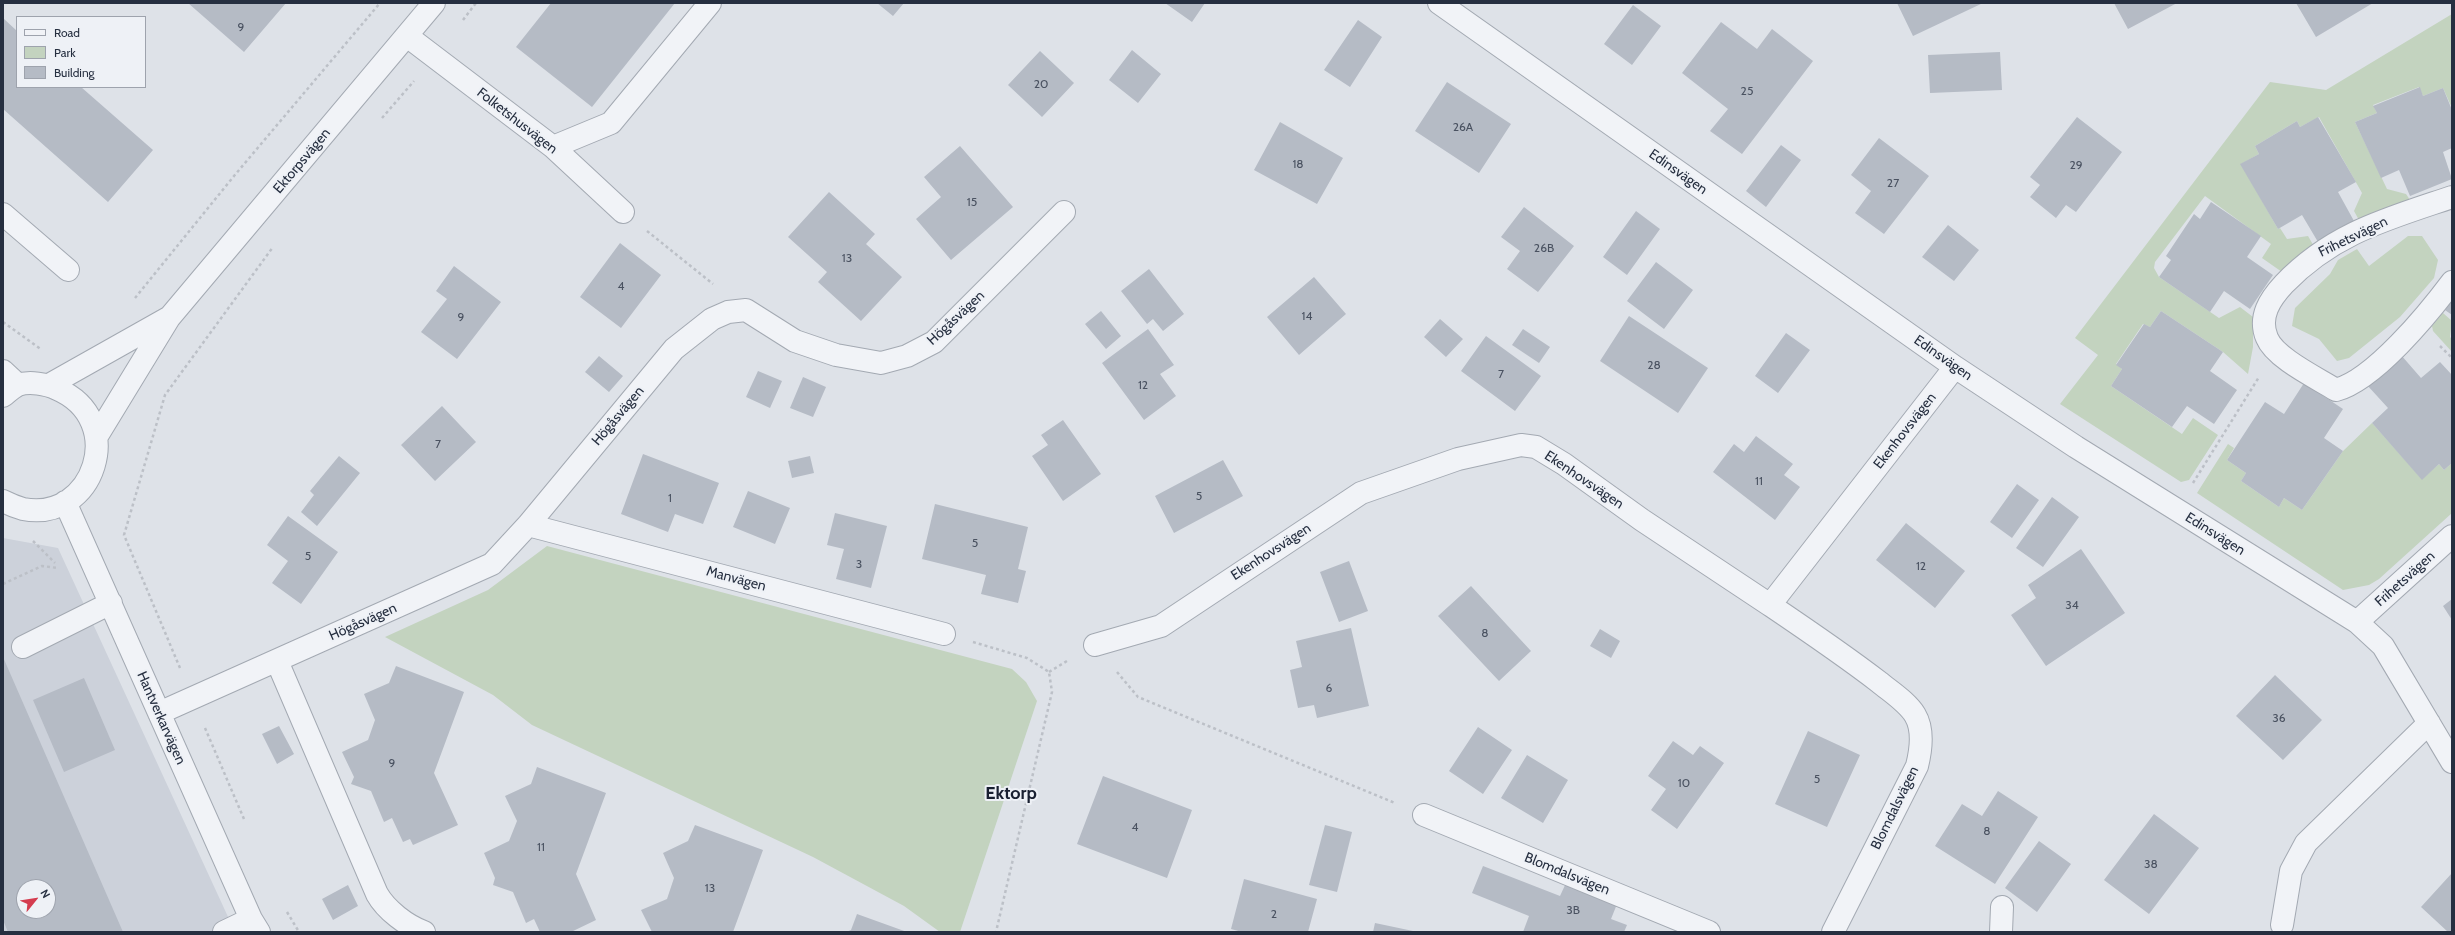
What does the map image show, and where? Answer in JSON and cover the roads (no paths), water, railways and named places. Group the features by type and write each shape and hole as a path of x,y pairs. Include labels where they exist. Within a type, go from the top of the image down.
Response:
{"street":[{"name":"Ektorpsvägen","path":"97,436 169,318 434,3"},
{"path":"553,147 611,123 710,3"},
{"name":"Edinsvägen","path":"1439,3 1955,367 2076,447 2357,622 2383,646 2452,762"},
{"name":"Folketshusvägen","path":"407,36 553,147 623,212"},
{"name":"Frihetsvägen","path":"2452,197 2369,225 2322,250 2308,260 2274,295 2266,308 2263,325 2267,339 2276,352 2336,390 2346,388 2358,382 2420,324 2452,282"},
{"name":"Högåsvägen","path":"159,713 492,564 528,525 674,349 712,319 728,312 746,310 794,341 836,355 881,363 907,356 934,342 1064,212"},
{"path":"3,214 68,270"},
{"name":"Ektorpsvägen","path":"49,385 169,318"},
{"name":"Ekenhovsvägen","path":"1095,645 1161,626 1361,493 1458,459 1521,445 1536,447 1564,464 1642,520 1770,605 1955,367"},
{"path":"3,501 23,509 45,509 65,502 85,485 96,462 97,436 88,412 71,395 49,385 8,384"},
{"name":"Hantverkarvägen","path":"65,502 255,926"},
{"name":"Manvägen","path":"528,525 944,634"},
{"name":"Frihetsvägen","path":"2357,622 2452,536"},
{"path":"23,647 111,603"},
{"name":"Blomdalsvägen","path":"1770,605 1836,648 1901,699 1915,715 1920,733 1921,750 1917,766 1833,932"},
{"path":"277,661 381,902 414,929 424,932"},
{"path":"2282,925 2291,871 2306,843 2428,723"},
{"name":"Blomdalsvägen","path":"1424,815 1709,932"},
{"path":"2001,932 2002,907"},
{"path":"224,932 255,926"}],"district":[{"name":"Ektorp","path":"1011,794"}]}
